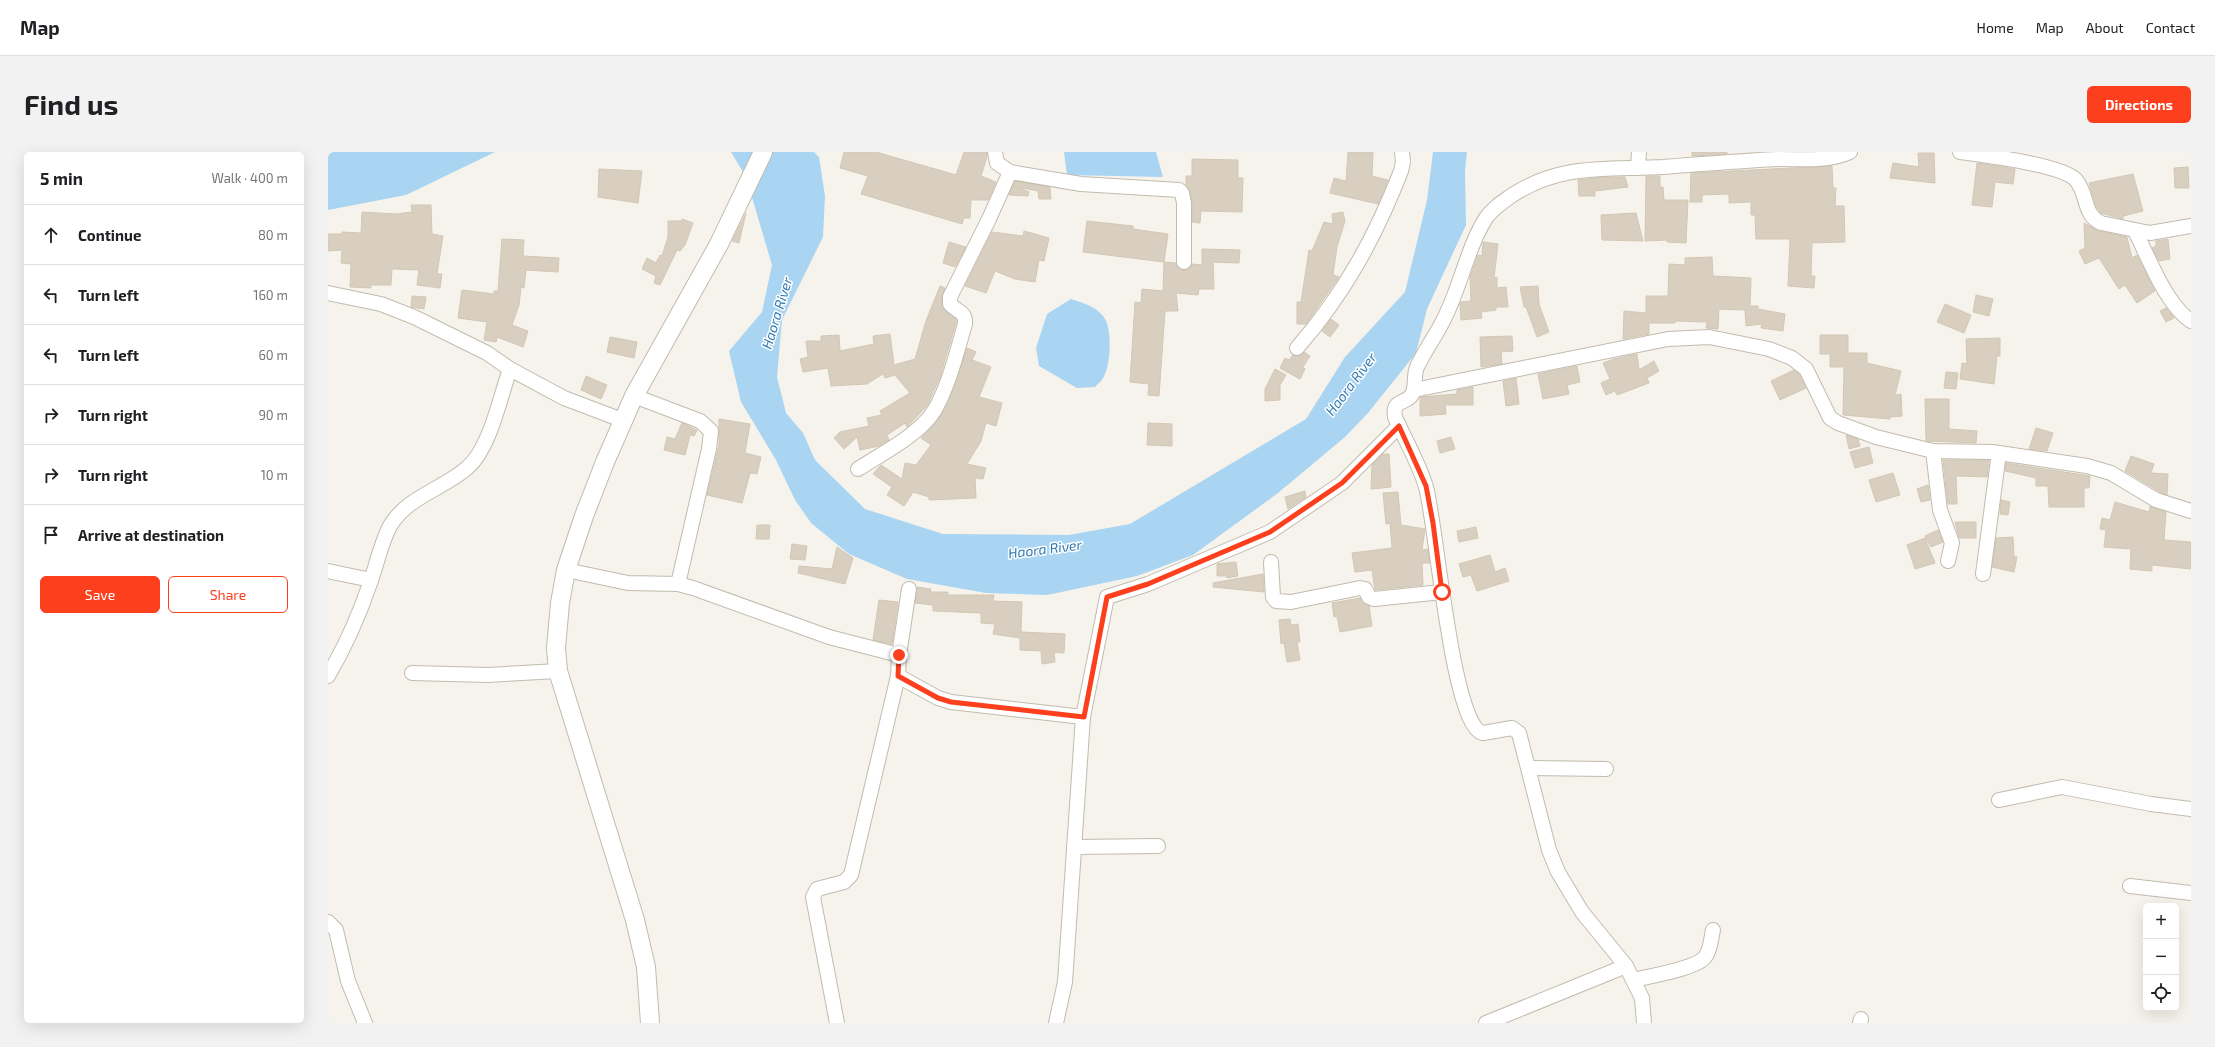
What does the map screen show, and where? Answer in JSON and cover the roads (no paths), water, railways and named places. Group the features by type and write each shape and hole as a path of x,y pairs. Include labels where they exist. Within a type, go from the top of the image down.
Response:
{"street":[{"path":"650,1023 646,967 635,920 558,671 557,633 560,603 566,570 584,516 622,420 719,244 763,152"},
{"path":"995,152 997,163 1010,172 1081,184 1179,190 1182,194 1184,203 1184,262"},
{"path":"1296,348 1312,330 1346,284 1372,241 1401,171 1403,162 1402,152"},
{"path":"1638,168 1639,152"},
{"path":"1644,1023 1642,998 1626,966 1582,912 1563,883 1549,850 1521,738 1516,730 1508,728 1483,733 1474,728 1456,675 1426,486 1394,414 1396,407 1404,400 1411,397 1414,390 1417,367 1438,331 1455,296 1486,218 1497,205 1528,184 1555,175 1582,169 1638,168 1826,158 1850,152"},
{"path":"1960,152 2017,161 2063,172 2074,178 2080,186 2089,213 2094,220 2135,231 2150,233 2191,226"},
{"path":"858,469 921,426 934,411 950,373 966,324 966,318 963,312 950,306 950,297 989,219 1010,172"},
{"path":"2135,231 2168,294 2181,315 2191,321"},
{"path":"328,293 382,304 414,316 488,353 510,369 564,398 622,420"},
{"path":"1414,390 1668,339 1709,337 1769,349 1792,358 1806,369 1830,418 1838,423 1876,437 1933,451 1999,453 2087,466 2111,473 2156,500 2191,511"},
{"path":"328,676 356,624 371,580 379,550 391,525 414,502 468,468 477,457 487,436 510,369"},
{"path":"634,396 700,421 711,431 710,449 678,584"},
{"path":"1056,1023 1065,982 1084,717 1107,597 1148,584 1270,532 1342,483 1399,426"},
{"path":"1933,451 1940,510 1952,543 1948,561"},
{"path":"1984,574 1999,453"},
{"path":"1272,562 1273,597 1281,602 1291,602 1360,588 1365,589 1369,597 1374,599 1442,592"},
{"path":"566,570 628,583 678,584 718,596 829,637 899,655"},
{"path":"328,571 371,580"},
{"path":"837,1023 814,897 817,890 844,882 851,874 898,676 899,655 909,589"},
{"path":"412,673 488,675 558,671"},
{"path":"898,676 938,698 951,702 1084,717"},
{"path":"1529,768 1606,769"},
{"path":"1999,800 2062,787 2151,804 2191,809"},
{"path":"1074,847 1158,846"},
{"path":"2130,886 2191,893"},
{"path":"328,922 336,930 348,981 365,1023"},
{"path":"1634,980 1691,966 1701,961 1708,951 1713,930"},
{"path":"1486,1023 1626,966"}],"water":[{"path":"328,152 495,152 406,195 328,210"},
{"name":"Haora River","path":"731,152 814,152 819,157 825,196 823,237 782,320 777,377 786,413 803,433 815,460 865,509 943,534 1069,535 1130,524 1306,419 1345,357 1405,292 1427,200 1433,152 1467,152 1465,171 1466,225 1427,309 1416,353 1368,413 1345,437 1278,493 1193,555 1137,576 1047,595 986,593 907,579 849,554 811,523 795,500 776,460 741,402 729,351 762,312 772,265 746,177"},
{"path":"1064,152 1156,152 1163,177 1067,175"},
{"path":"1071,299 1088,305 1096,310 1106,321 1110,337 1108,365 1103,378 1095,387 1077,388 1039,366 1036,348 1047,314"}]}
